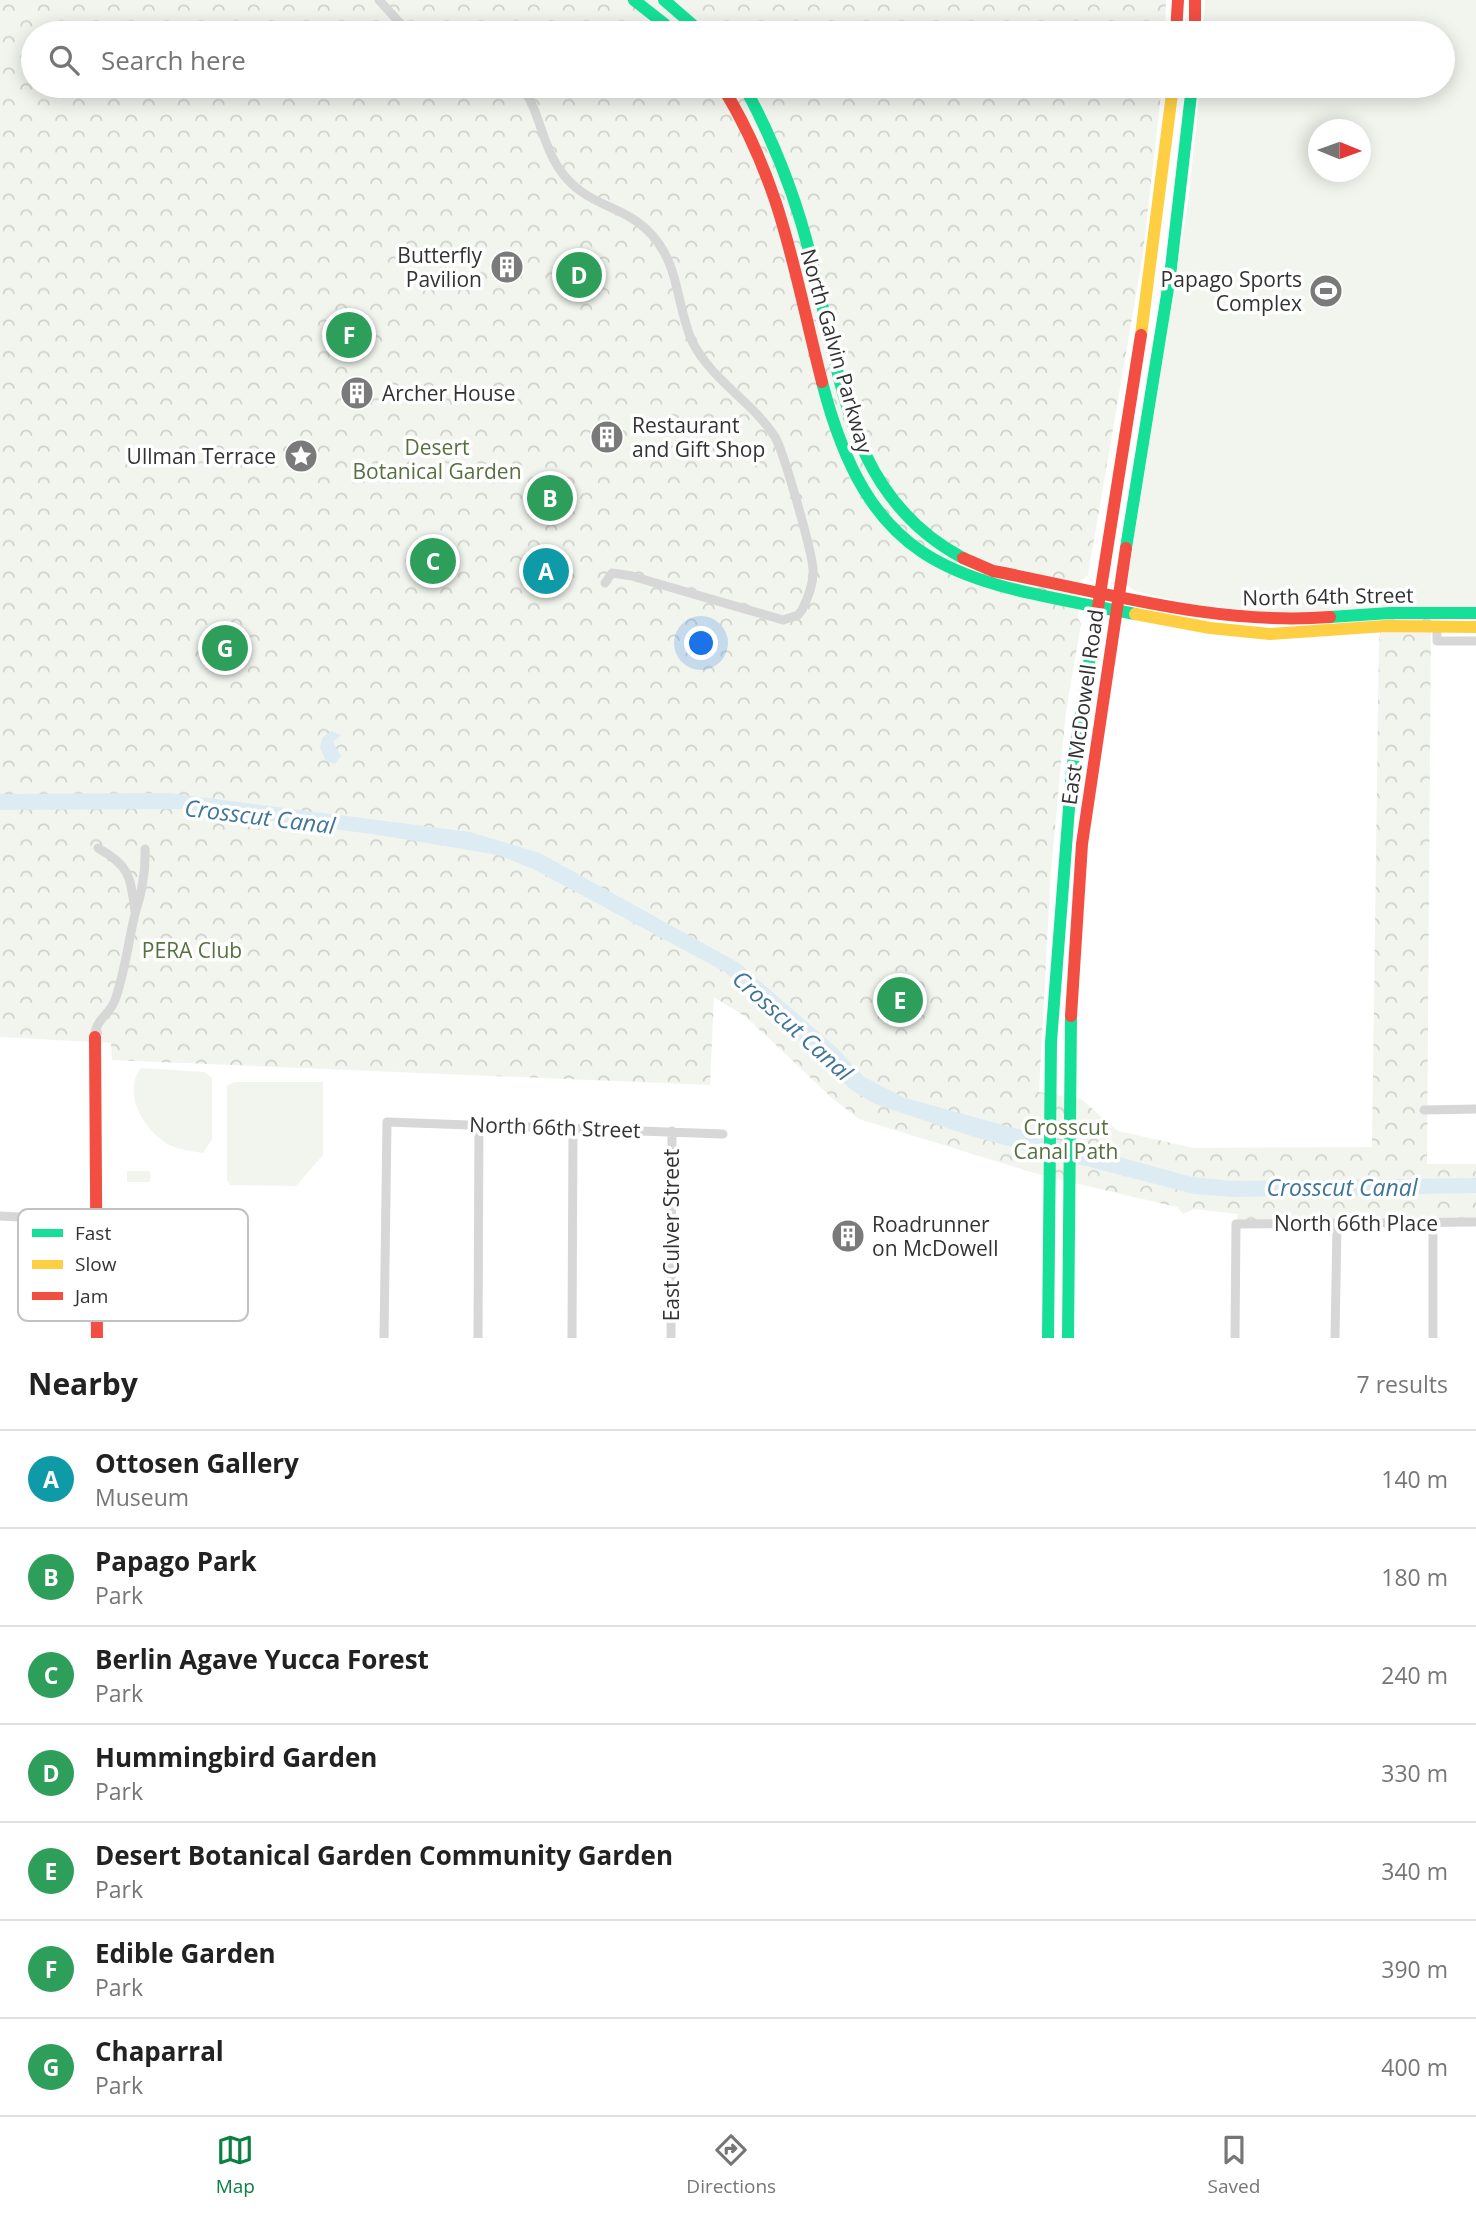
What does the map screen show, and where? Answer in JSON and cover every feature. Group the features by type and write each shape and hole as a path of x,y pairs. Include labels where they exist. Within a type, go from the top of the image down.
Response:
{"main road":[{"path":"634,0 661,21"},
{"path":"664,0 688,21"},
{"path":"1177,21 1178,0"},
{"path":"1195,0 1195,21"},
{"name":"North Galvin Parkway","path":"730,98 745,122 768,171 836,431 850,469 867,499 905,541 939,565 963,577 1097,608"},
{"name":"North Galvin Parkway","path":"751,98 771,134 784,165 852,426 881,488 918,529 957,556 993,571 1099,593"},
{"name":"East McDowell Road","path":"1048,1338 1055,968 1069,802 1099,593 1151,270 1172,98"},
{"name":"East McDowell Road","path":"1068,1338 1069,1052 1079,891 1095,748 1181,194 1191,98"},
{"name":"North 64th Street","path":"1099,593 1210,615 1300,627 1390,614 1476,613"},
{"name":"North 64th Street","path":"1097,608 1219,631 1300,627 1476,627"},
{"path":"1055,968 1067,920 1079,891 1071,872 1073,840 1069,802"},
{"path":"95,1037 97,1209"}],"street":[{"path":"379,0 398,21"},
{"path":"529,98 554,161 572,185 597,204 642,225 666,254 692,341 720,377 760,419 782,451 813,568 806,602 798,615 783,620 634,576 612,573 605,583"},
{"name":"North 64th Street","path":"1437,627 1437,640 1476,641"},
{"path":"98,848 118,859 126,869 136,913"},
{"path":"95,1037 97,1021 113,1005 118,990 142,897 145,849"},
{"path":"1424,1110 1476,1109"},
{"name":"North 66th Street","path":"384,1338 387,1122 723,1134"},
{"path":"478,1338 479,1124"},
{"path":"572,1338 573,1128"},
{"name":"East Culver Street","path":"671,1338 672,1132"},
{"path":"0,1216 18,1217"},
{"name":"North 66th Place","path":"1235,1338 1236,1224 1476,1222"},
{"path":"1433,1223 1433,1338"},
{"path":"1335,1338 1336,1224"}],"green space":[{"path":"0,0 1166,0 1165,21 21,21 21,98 1161,98 1143,254 1088,575 1080,581 1078,618 1081,624 1066,711 1051,870 1039,1092 1081,1099 1118,1131 1194,1148 1372,1147 1379,638 1384,608 1431,607 1427,1164 1476,1164 1476,1222 1236,1224 1238,1214 1194,1209 1183,1214 1177,1207 1044,1176 859,1119 832,1098 746,1017 714,997 710,1085 112,1060 111,1043 0,1037"},
{"name":"Papago Sports Complex","path":"1205,0 1476,0 1476,608 1384,608 1262,615 1218,611 1135,591 1127,585 1189,196 1199,98 1455,98 1455,21 1204,21"},
{"path":"141,1068 205,1072 212,1078 212,1139 203,1153 179,1149 166,1143 143,1119 134,1099 136,1078"},
{"path":"234,1082 323,1082 323,1155 296,1186 230,1185 227,1180 227,1086"},
{"path":"127,1171 150,1171 150,1182 127,1182"}],"water":[{"path":"331,731 341,735 333,742 341,756 335,764 326,761 320,748 322,738"},
{"name":"Crosscut Canal","path":"169,793 470,832 540,853 739,963 838,1049 864,1077 905,1098 1192,1177 1233,1181 1476,1178 1476,1193 1234,1197 1194,1194 974,1137 875,1104 853,1091 822,1065 780,1019 725,972 533,869 498,855 379,835 182,809 0,810 0,794"}],"traffic: fast":[{"path":"634,0 661,21"},
{"path":"664,0 688,21"},
{"path":"750,98 791,191 811,258 841,387 854,428 871,466 894,501 924,532 963,558"},
{"path":"1126,548 1170,276 1191,98"},
{"path":"822,382 843,446 867,495 897,532 932,558 972,577 1019,591 1135,614"},
{"path":"1330,617 1390,613 1476,613"},
{"path":"1048,1338 1051,1042 1072,769 1095,626"},
{"path":"1068,1338 1071,1016"}],"traffic: slow":[{"path":"1141,335 1171,98"},
{"path":"1135,614 1210,628 1270,634 1386,626 1476,627"}],"traffic: jam":[{"path":"1177,21 1178,0"},
{"path":"1195,0 1195,21"},
{"path":"729,98 743,123 773,194 822,382"},
{"path":"1095,626 1141,335"},
{"path":"1071,1016 1082,844 1126,548"},
{"path":"963,558 993,571 1203,612 1245,617 1330,617"},
{"path":"95,1037 96,1209"},
{"path":"97,1321 97,1338"}],"place":[{"name":"Butterfly Pavilion","path":"507,267"},
{"name":"Hummingbird Garden","path":"579,275"},
{"name":"Papago Sports Complex","path":"1326,291"},
{"name":"Edible Garden","path":"349,335"},
{"name":"Archer House","path":"357,393"},
{"name":"Restaurant and Gift Shop","path":"607,437"},
{"name":"Ullman Terrace","path":"301,456"},
{"name":"Papago Park","path":"550,498"},
{"name":"Berlin Agave Yucca Forest","path":"433,561"},
{"name":"Ottosen Gallery","path":"546,571"},
{"name":"Chaparral","path":"225,648"},
{"name":"Desert Botanical Garden Community Garden","path":"900,1000"},
{"name":"Roadrunner on McDowell","path":"848,1236"}],"park label":[{"name":"Desert Botanical Garden","path":"437,459"},
{"name":"PERA Club","path":"192,950"},
{"name":"Crosscut Canal Path","path":"1066,1139"}]}
